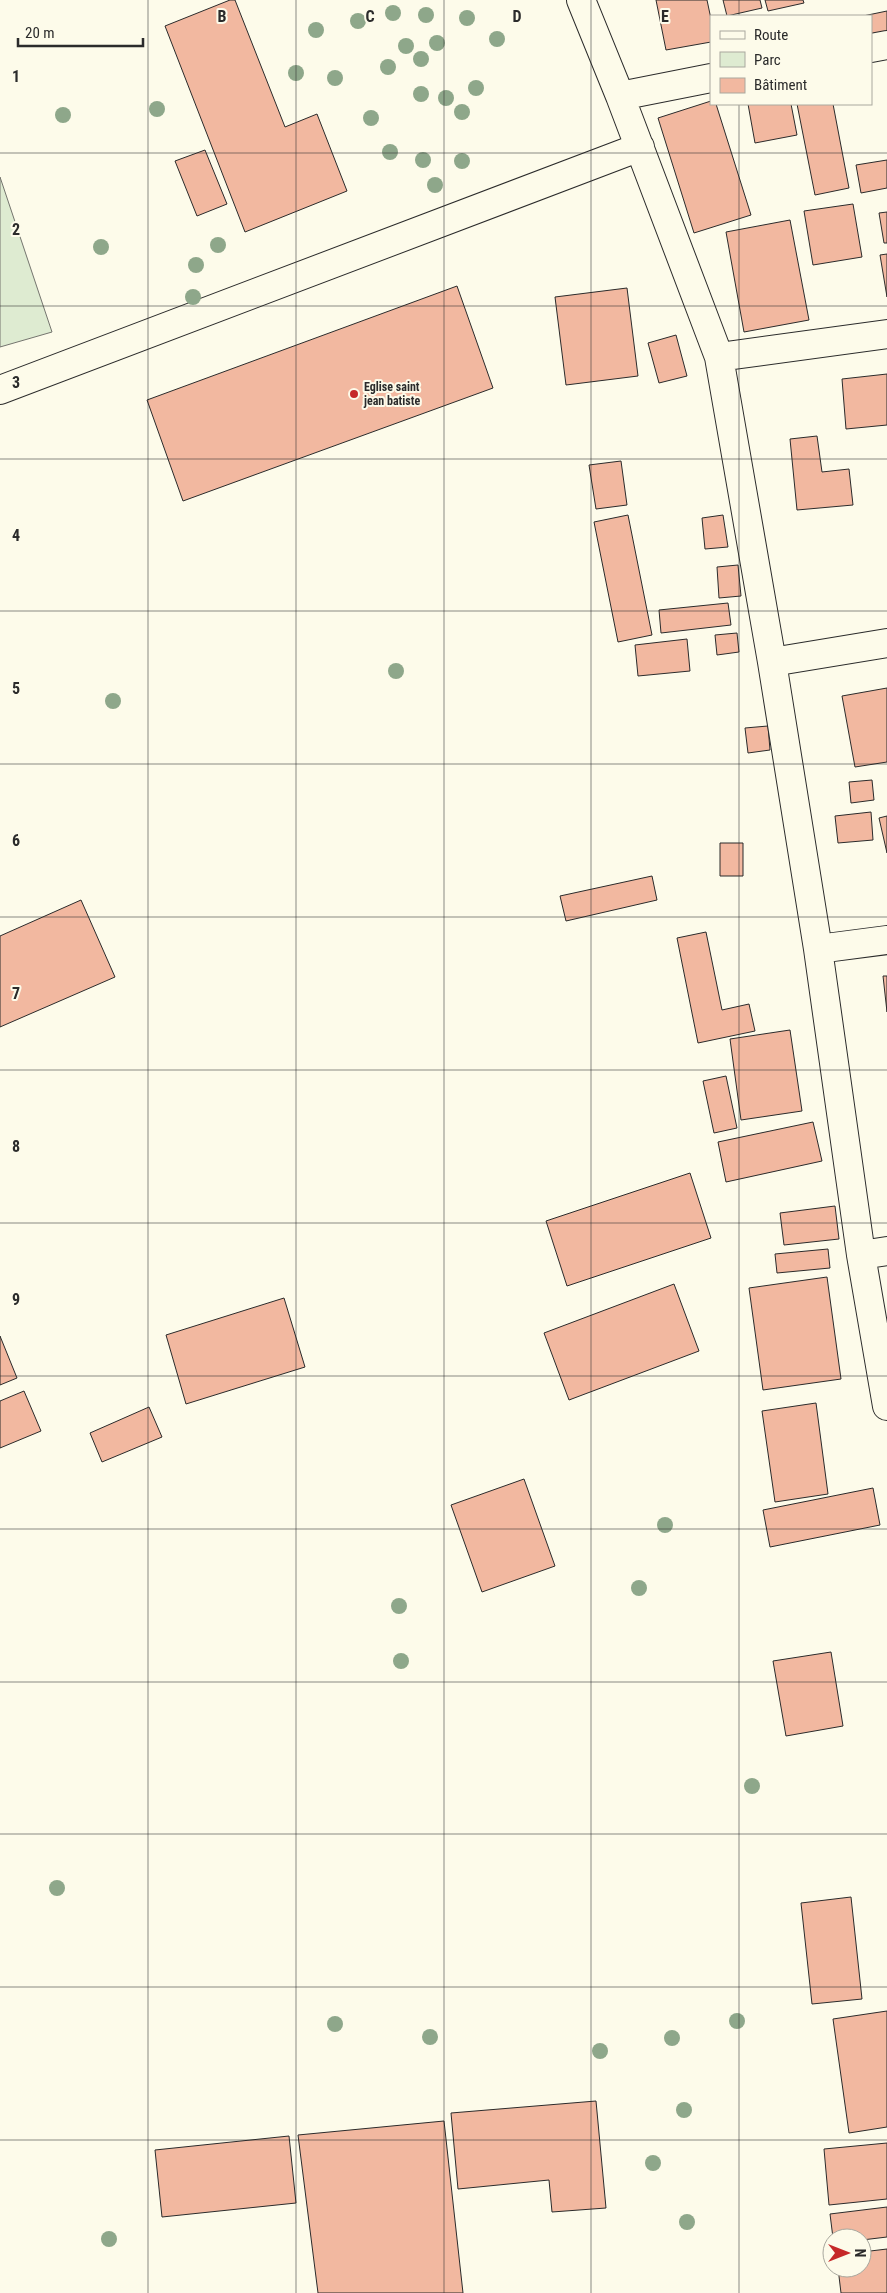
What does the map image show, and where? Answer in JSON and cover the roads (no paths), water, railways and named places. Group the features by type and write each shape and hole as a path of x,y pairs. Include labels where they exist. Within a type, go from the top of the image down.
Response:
{"street":[{"path":"581,0 640,147 719,357 772,662 818,949 874,1253 887,1406"},
{"path":"872,48 887,45"},
{"path":"620,96 710,78"},
{"path":"0,390 640,147"},
{"path":"719,357 887,334"},
{"path":"772,662 887,643"},
{"path":"818,949 887,940"}],"place":[{"name":"Eglise saint jean batiste","path":"354,394"}]}
